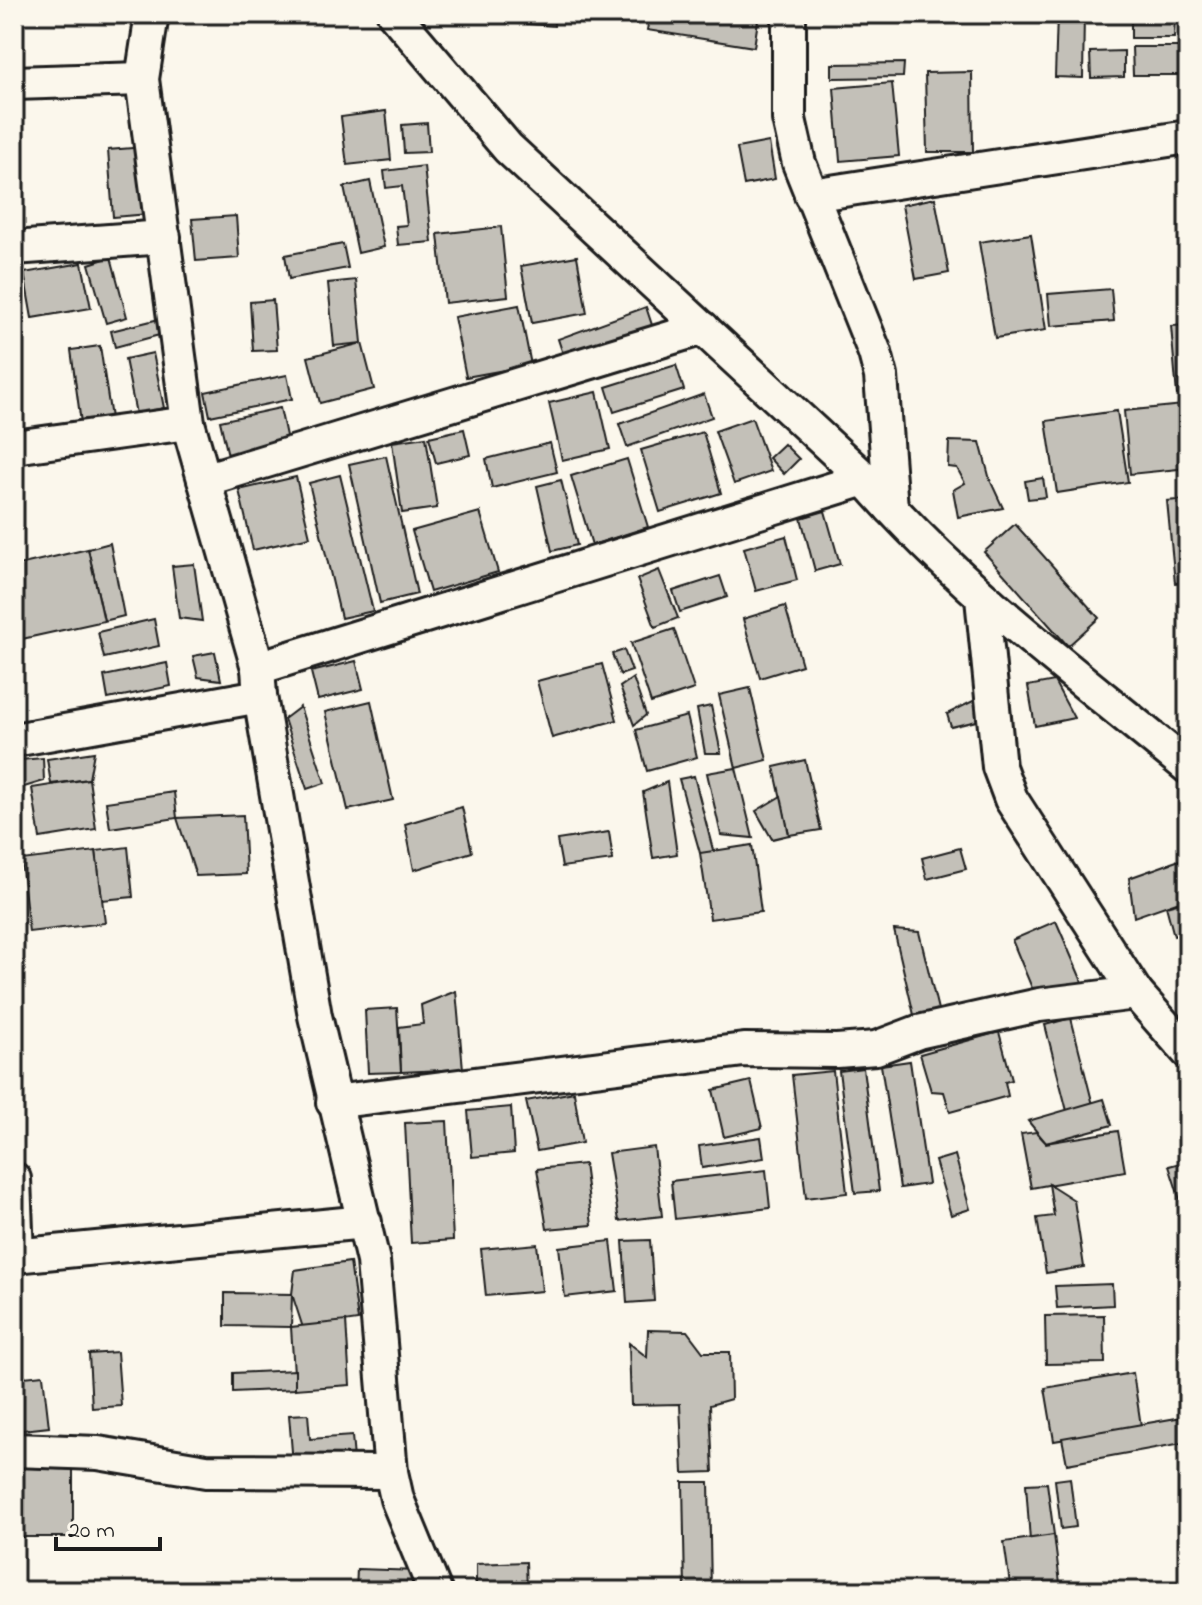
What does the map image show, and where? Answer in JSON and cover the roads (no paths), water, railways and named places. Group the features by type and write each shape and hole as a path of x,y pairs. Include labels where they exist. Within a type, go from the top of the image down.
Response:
{"street":[{"path":"152,14 142,79 188,423 259,682 315,1016 373,1261 391,1472 397,1499 435,1591"},
{"path":"394,14 508,148 865,479 982,598 1188,767"},
{"path":"789,14 789,119 799,163 875,353 881,376 891,508"},
{"path":"14,83 142,79"},
{"path":"811,195 1188,137"},
{"path":"14,248 164,237"},
{"path":"204,480 703,328"},
{"path":"14,447 188,423"},
{"path":"14,740 259,682 865,479"},
{"path":"982,598 999,767 1011,799 1136,993 1188,1052"},
{"path":"333,1102 744,1050 837,1051 876,1048 918,1032 1039,1005 1136,993"},
{"path":"14,1179 16,1256 365,1222"},
{"path":"14,1450 98,1453 206,1471 391,1472"}]}
